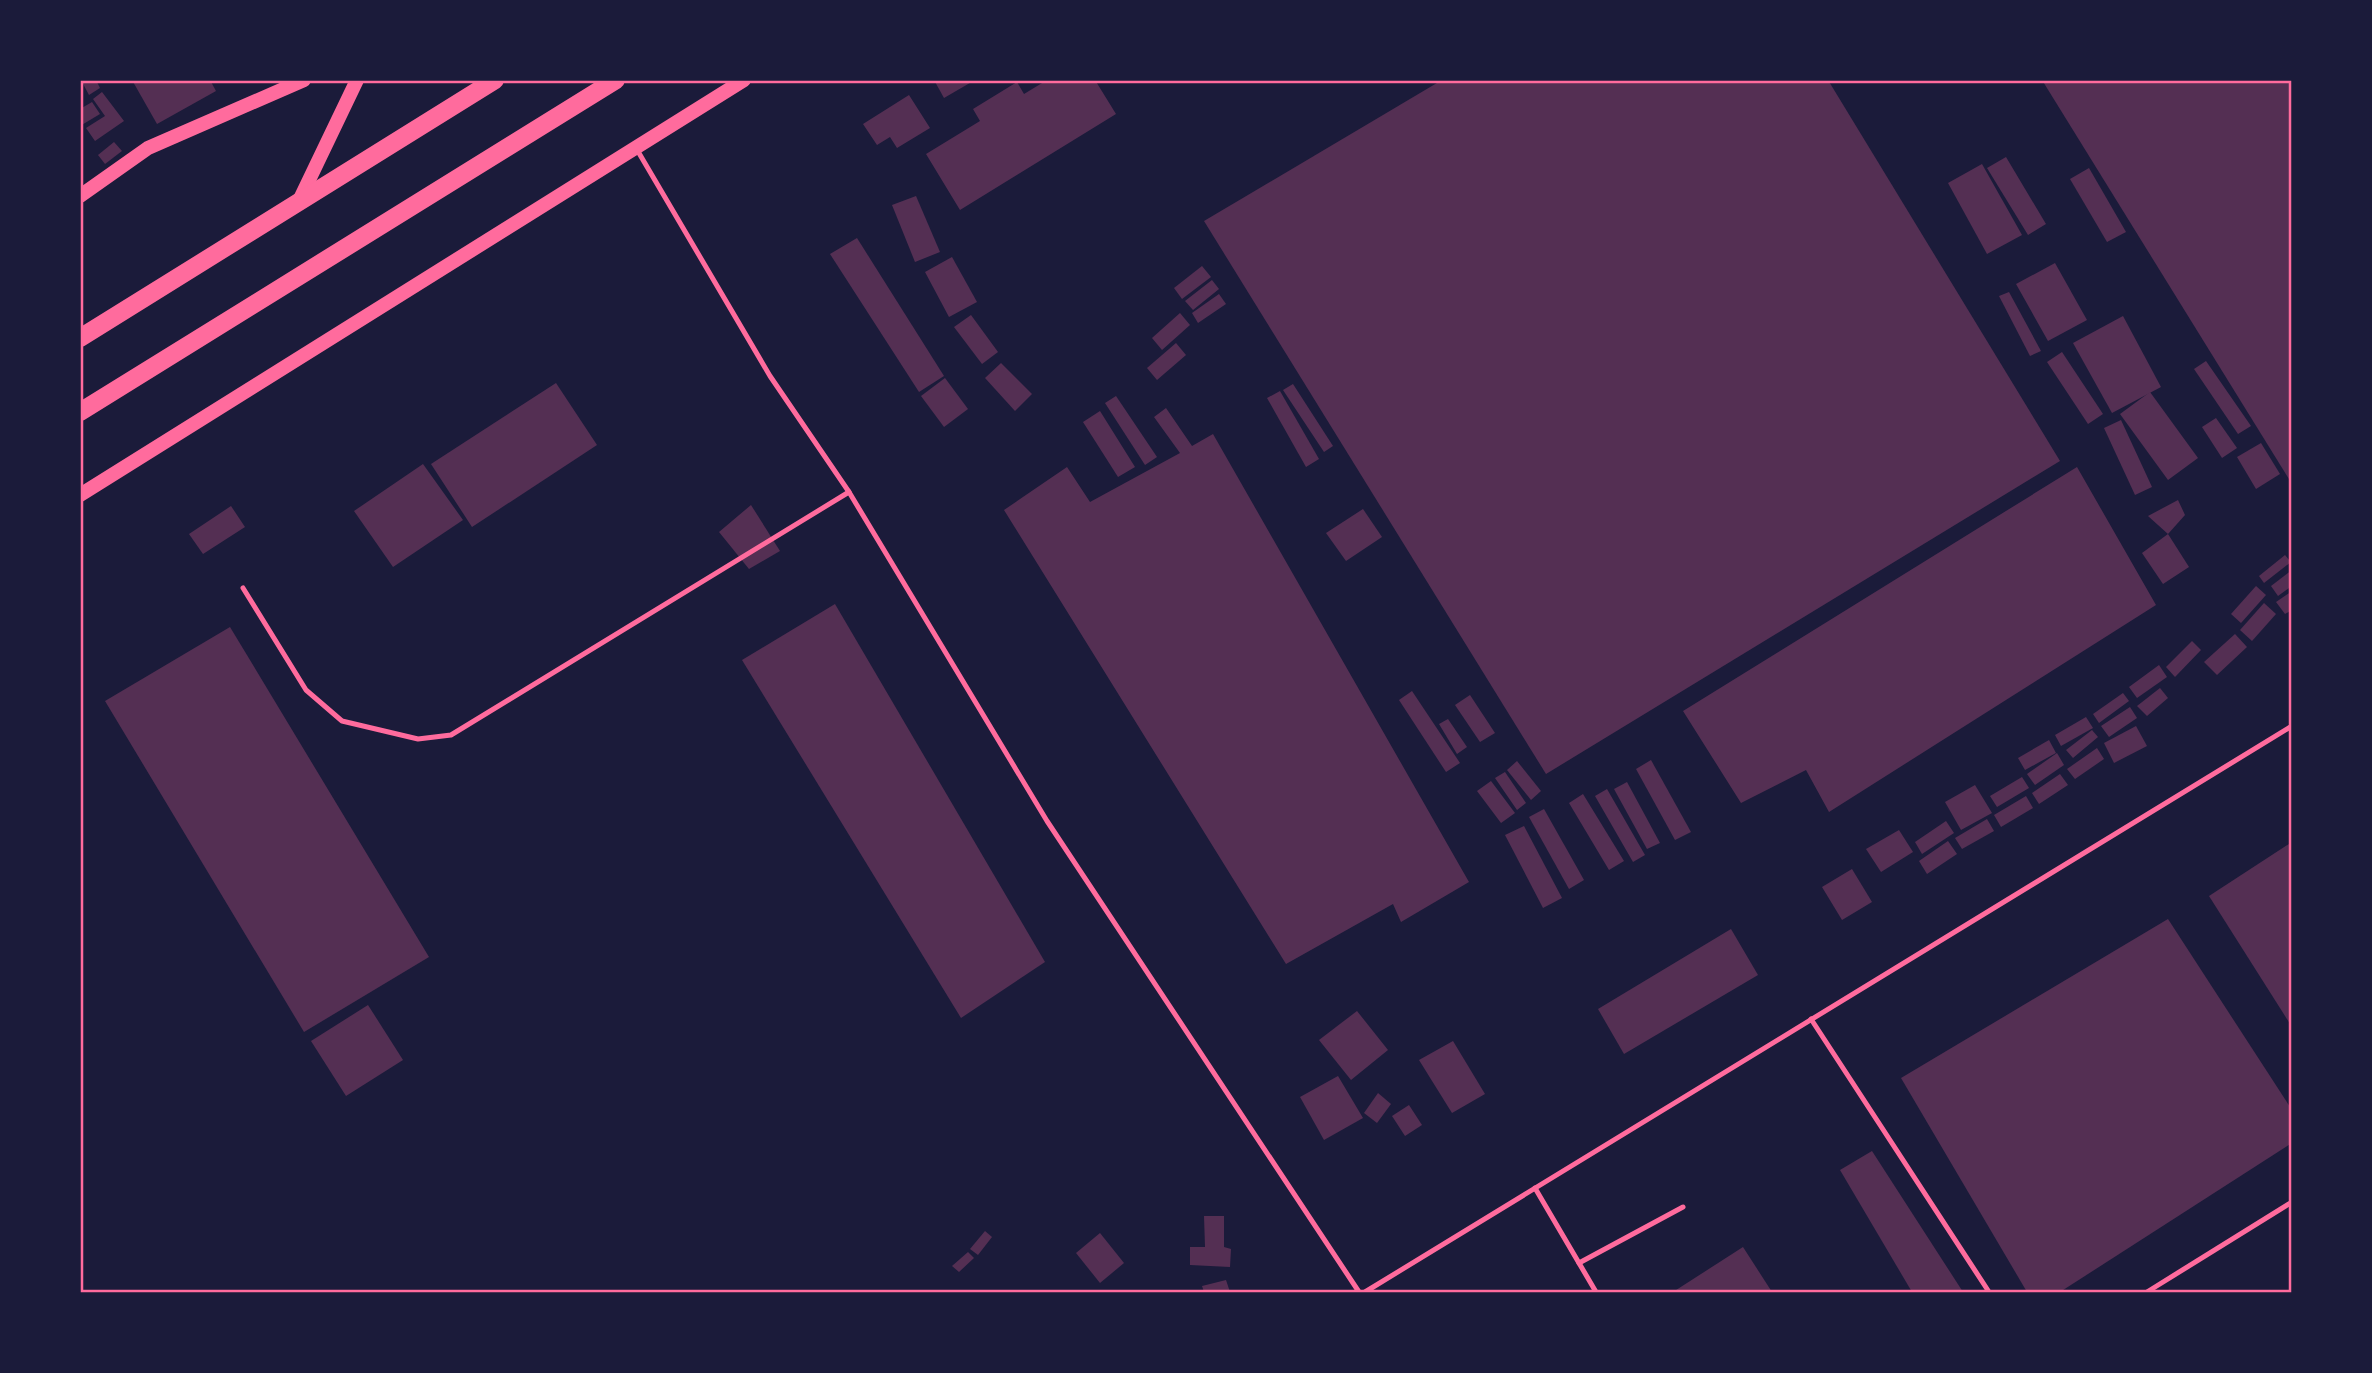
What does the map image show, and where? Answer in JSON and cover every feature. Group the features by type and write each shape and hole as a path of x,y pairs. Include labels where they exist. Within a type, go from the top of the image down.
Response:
{"main road":[{"path":"80,196 148,148 304,80"},
{"path":"298,203 357,80"},
{"path":"80,338 495,80"},
{"path":"80,412 616,80"},
{"path":"80,495 744,80"}],"lane":[{"path":"636,148 771,376 849,492 1047,821 1362,1293 2291,726"},
{"path":"243,588 306,690 342,721 418,739 451,735 849,492"},
{"path":"1811,1019 1989,1293"},
{"path":"1535,1188 1596,1293"},
{"path":"2147,1293 2291,1202"},
{"path":"1579,1263 1683,1207"}],"building":[{"path":"81,80 96,80 100,88 89,95"},
{"path":"132,80 210,80 216,91 157,124"},
{"path":"934,80 975,80 944,98"},
{"path":"1047,80 1095,80 1116,114 960,210 926,154 980,121 973,109 1017,82 1024,94"},
{"path":"1442,80 1828,80 2060,461 1546,774 1204,221"},
{"path":"2042,80 2292,80 2292,484"},
{"path":"102,92 124,121 95,141 86,128 105,116 93,99"},
{"path":"909,95 930,128 897,148 890,137 877,145 863,124"},
{"path":"92,102 100,114 80,126 80,109"},
{"path":"114,142 122,151 105,164 98,155"},
{"path":"2006,157 2046,224 2028,235 1987,168"},
{"path":"1982,164 2022,235 1987,254 1948,183"},
{"path":"2089,168 2126,232 2107,242 2070,179"},
{"path":"916,196 940,252 915,262 892,205"},
{"path":"857,238 944,376 919,392 830,254"},
{"path":"952,257 977,302 949,317 925,272"},
{"path":"2055,263 2087,320 2048,341 2016,284"},
{"path":"1202,266 1211,277 1182,299 1174,288"},
{"path":"1212,280 1219,289 1193,310 1185,301"},
{"path":"2009,292 2041,351 2030,356 1999,296"},
{"path":"1219,294 1226,304 1198,323 1192,313"},
{"path":"1180,313 1190,325 1162,350 1152,338"},
{"path":"971,315 998,352 982,364 954,327"},
{"path":"2123,316 2161,387 2112,413 2073,343"},
{"path":"1176,343 1186,355 1157,380 1147,368"},
{"path":"2062,352 2103,414 2088,424 2047,362"},
{"path":"2206,361 2251,426 2238,434 2194,369"},
{"path":"1001,363 1032,394 1015,411 985,378"},
{"path":"945,378 968,409 944,427 921,396"},
{"path":"556,383 597,445 472,527 431,464"},
{"path":"1293,384 1333,446 1324,452 1283,390"},
{"path":"1280,391 1319,459 1306,467 1267,398"},
{"path":"2150,392 2198,458 2168,480 2120,414"},
{"path":"1116,396 1157,457 1145,465 1105,403"},
{"path":"1166,408 1192,446 1213,434 1469,882 1401,922 1393,904 1286,964 1004,510 1067,467 1090,502 1180,453 1154,417"},
{"path":"1100,411 1135,467 1118,477 1083,422"},
{"path":"2216,418 2237,448 2222,458 2202,427"},
{"path":"2121,420 2152,487 2135,495 2104,428"},
{"path":"2261,443 2280,474 2256,489 2237,457"},
{"path":"423,464 463,520 393,567 354,511"},
{"path":"2077,467 2156,605 1829,812 1806,770 1741,803 1683,711"},
{"path":"2178,500 2185,515 2168,534 2148,516"},
{"path":"751,505 780,551 749,569 719,532"},
{"path":"231,506 245,527 203,554 189,534"},
{"path":"1363,509 1382,537 1346,561 1326,533"},
{"path":"2168,534 2189,567 2163,584 2142,553"},
{"path":"2285,555 2291,562 2264,583 2259,576"},
{"path":"2292,570 2292,586 2278,596 2271,586"},
{"path":"2256,586 2266,595 2241,623 2231,614"},
{"path":"2292,591 2292,610 2285,614 2276,602"},
{"path":"2264,603 2276,614 2252,641 2240,630"},
{"path":"835,604 1045,962 961,1018 742,660"},
{"path":"230,627 429,957 304,1032 105,701"},
{"path":"2235,634 2247,647 2217,675 2204,662"},
{"path":"2192,641 2201,650 2175,677 2166,667"},
{"path":"2159,665 2167,677 2137,698 2129,687"},
{"path":"2160,688 2168,698 2147,716 2137,706"},
{"path":"1412,691 1460,763 1446,772 1399,700"},
{"path":"2123,693 2129,701 2099,723 2093,714"},
{"path":"1470,695 1495,733 1480,742 1455,705"},
{"path":"2130,707 2137,718 2109,737 2101,726"},
{"path":"2086,717 2093,728 2061,746 2055,735"},
{"path":"1448,719 1467,747 1457,754 1439,724"},
{"path":"2136,726 2147,746 2114,763 2104,743"},
{"path":"2092,730 2098,737 2073,758 2066,750"},
{"path":"2049,740 2056,753 2025,770 2018,758"},
{"path":"2097,748 2104,759 2075,779 2067,769"},
{"path":"2057,753 2064,765 2035,785 2027,774"},
{"path":"1651,760 1691,832 1675,840 1636,769"},
{"path":"1517,761 1541,791 1531,800 1507,770"},
{"path":"1505,772 1526,803 1517,810 1495,778"},
{"path":"2060,774 2068,785 2039,804 2032,793"},
{"path":"2022,777 2029,788 1997,807 1990,796"},
{"path":"1491,781 1515,813 1501,823 1477,791"},
{"path":"1627,782 1660,843 1647,849 1614,789"},
{"path":"1975,785 1992,813 1961,830 1945,802"},
{"path":"1607,789 1645,855 1633,862 1595,796"},
{"path":"1583,794 1624,861 1609,870 1569,803"},
{"path":"2026,796 2033,808 2001,827 1994,815"},
{"path":"1544,809 1584,880 1569,889 1529,817"},
{"path":"1987,819 1994,831 1962,849 1955,838"},
{"path":"1946,821 1954,833 1922,854 1915,842"},
{"path":"1524,826 1562,898 1543,908 1505,835"},
{"path":"1899,830 1913,852 1881,872 1866,849"},
{"path":"1948,841 1957,854 1927,874 1919,861"},
{"path":"2292,842 2292,1027 2209,896"},
{"path":"1852,869 1872,902 1842,920 1822,887"},
{"path":"2168,919 2292,1110 2292,1143 2060,1292 2027,1292 1901,1078"},
{"path":"1731,929 1758,975 1624,1054 1598,1009"},
{"path":"368,1005 403,1060 346,1096 311,1041"},
{"path":"1357,1011 1388,1050 1351,1080 1319,1040"},
{"path":"1453,1041 1485,1094 1452,1113 1419,1060"},
{"path":"1338,1076 1363,1118 1324,1140 1300,1097"},
{"path":"1378,1093 1391,1104 1377,1123 1364,1113"},
{"path":"1409,1105 1422,1125 1405,1136 1392,1116"},
{"path":"1872,1151 1963,1292 1912,1292 1840,1170"},
{"path":"1204,1216 1224,1216 1224,1247 1231,1249 1230,1267 1190,1265 1190,1247 1205,1247"},
{"path":"985,1231 992,1237 978,1255 970,1249"},
{"path":"1100,1233 1124,1263 1100,1283 1076,1253"},
{"path":"1743,1247 1772,1292 1673,1292"},
{"path":"968,1252 974,1258 959,1272 952,1266"},
{"path":"1226,1280 1230,1292 1204,1292 1202,1286"}]}
